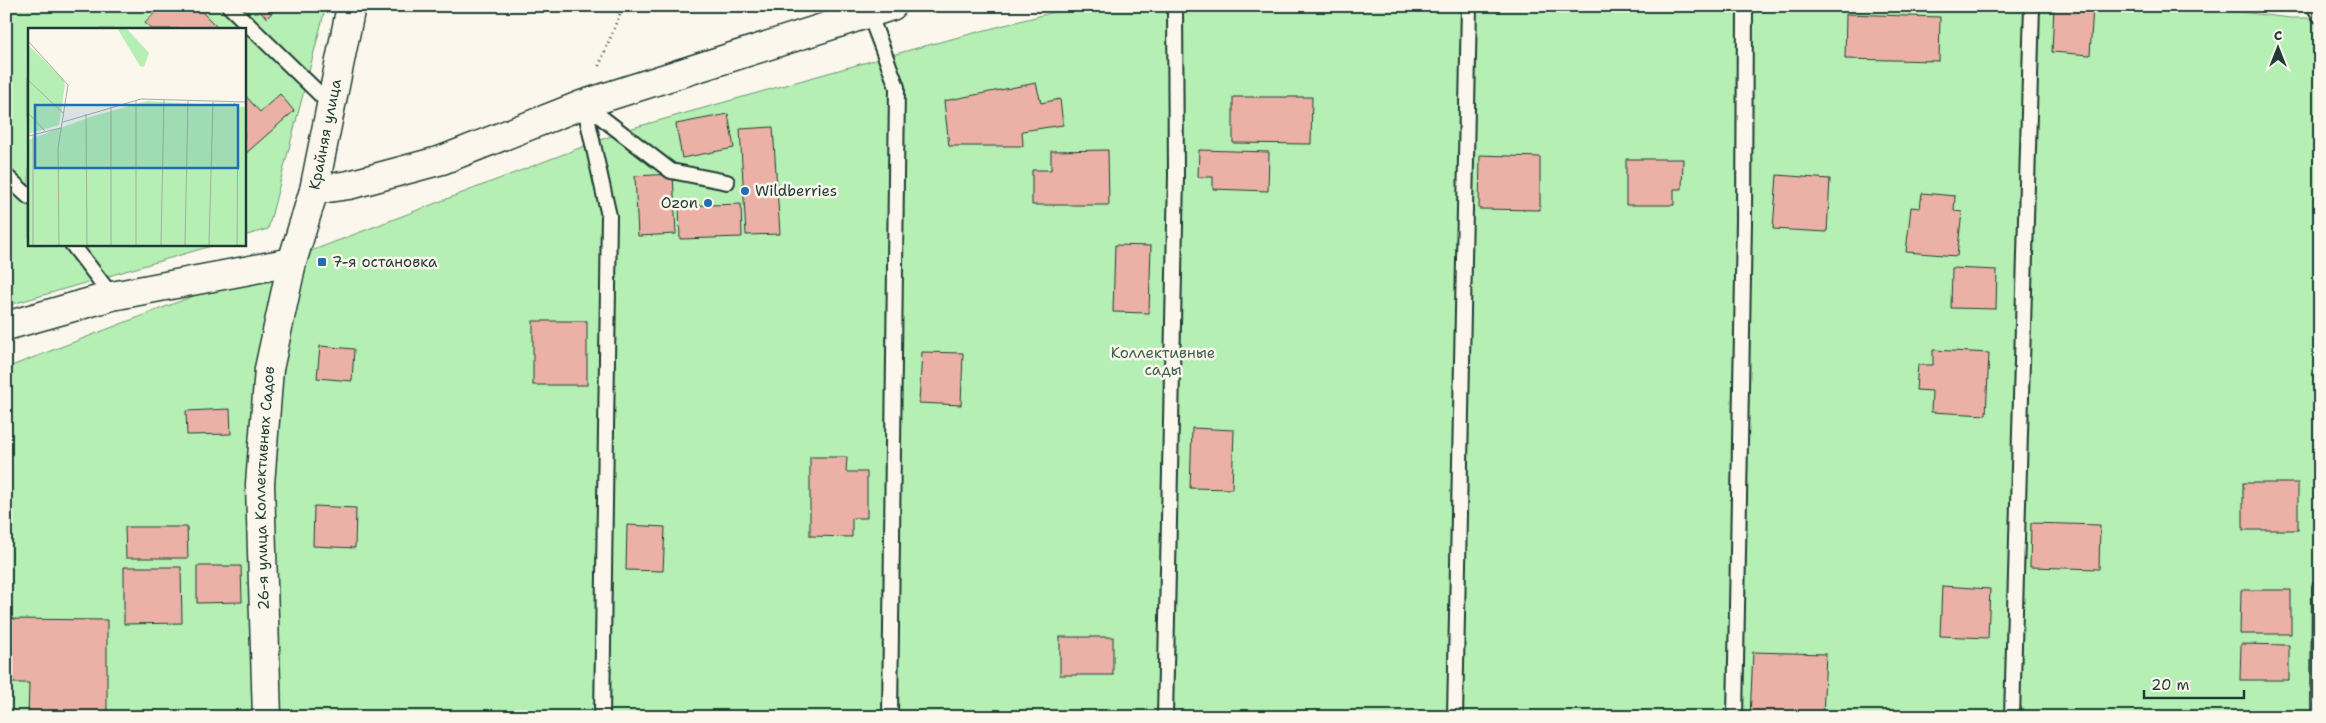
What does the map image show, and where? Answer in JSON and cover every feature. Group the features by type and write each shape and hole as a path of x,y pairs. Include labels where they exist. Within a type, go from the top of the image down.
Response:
{"street":[{"name":"Крайняя улица","path":"292,262 314,190 350,6"},
{"path":"314,190 350,185 442,160 584,104 881,10"},
{"path":"6,326 112,296 292,262"},
{"name":"26-я улица Коллективных Садов","path":"267,717 260,484 268,369 292,262"}],"lane":[{"path":"229,6 331,105"},
{"path":"1165,717 1176,175 1176,6"},
{"path":"1455,717 1469,6"},
{"path":"1735,717 1744,232 1744,6"},
{"path":"2012,717 2032,6"},
{"path":"2314,6 2320,16"},
{"path":"881,10 897,87 890,717"},
{"path":"584,104 671,171 727,182"},
{"path":"584,104 609,216 602,717"},
{"path":"6,176 28,196"},
{"path":"73,245 112,296"},
{"path":"2319,717 2320,587"}],"path":[{"path":"584,104 623,6"}],"green space":[{"path":"6,6 326,6 268,229 245,236 245,28 28,28 28,245 215,245 6,306"},
{"name":"Коллективные сады","path":"1077,6 2190,6 2290,18 2320,18 2320,717 6,717 6,368 629,129 917,48"}],"building":[{"path":"161,6 196,6 216,26 214,28 151,28 145,23"},
{"path":"254,6 278,6 267,18"},
{"path":"2054,6 2093,6 2090,55 2052,52"},
{"path":"1846,14 1940,17 1939,61 1845,59"},
{"path":"1036,83 1041,103 1060,99 1063,125 1022,131 1023,146 949,146 944,101"},
{"path":"280,94 294,111 245,154 245,95 260,112"},
{"path":"1233,97 1312,97 1311,144 1233,143"},
{"path":"728,114 734,148 682,158 676,124"},
{"path":"773,127 780,234 746,235 740,129"},
{"path":"1108,150 1109,205 1032,205 1032,170 1051,170 1051,151"},
{"path":"1199,150 1269,152 1268,191 1213,189 1213,177 1198,177"},
{"path":"1480,155 1540,157 1540,210 1479,209"},
{"path":"1626,159 1683,159 1682,189 1674,189 1674,205 1626,205"},
{"path":"673,174 676,234 638,236 635,176"},
{"path":"1777,175 1830,179 1827,232 1773,229"},
{"path":"1922,193 1955,196 1954,211 1962,212 1957,256 1906,252 1911,207 1920,208"},
{"path":"741,204 742,237 680,239 679,206"},
{"path":"1115,245 1151,246 1149,313 1113,312"},
{"path":"1952,268 1997,270 1996,309 1951,308"},
{"path":"533,321 587,321 587,385 533,385"},
{"path":"320,346 354,349 352,381 317,378"},
{"path":"1933,350 1989,353 1986,415 1931,412 1932,391 1916,390 1918,365 1933,365"},
{"path":"922,352 963,353 961,405 919,403"},
{"path":"230,409 231,434 187,435 186,411"},
{"path":"1192,428 1234,430 1232,489 1190,488"},
{"path":"810,457 847,457 846,472 867,472 867,518 852,518 852,537 810,536"},
{"path":"2243,483 2298,483 2298,530 2243,530"},
{"path":"314,506 356,508 355,548 313,546"},
{"path":"2031,523 2100,525 2099,569 2030,567"},
{"path":"627,525 665,527 663,571 626,570"},
{"path":"125,527 187,527 188,558 126,558"},
{"path":"197,566 241,566 242,602 197,603"},
{"path":"124,567 181,567 182,623 124,624"},
{"path":"1942,586 1990,589 1988,638 1940,636"},
{"path":"2241,590 2291,590 2291,634 2240,634"},
{"path":"6,619 107,620 107,717 28,717 29,683 6,683"},
{"path":"1060,637 1113,637 1113,675 1060,675"},
{"path":"2241,644 2289,645 2289,680 2240,680"},
{"path":"1753,652 1826,654 1823,717 1750,717"}],"place":[{"name":"Wildberries","path":"745,191"},
{"name":"Ozon","path":"708,203"},
{"name":"7-я остановка","path":"322,262"}]}
